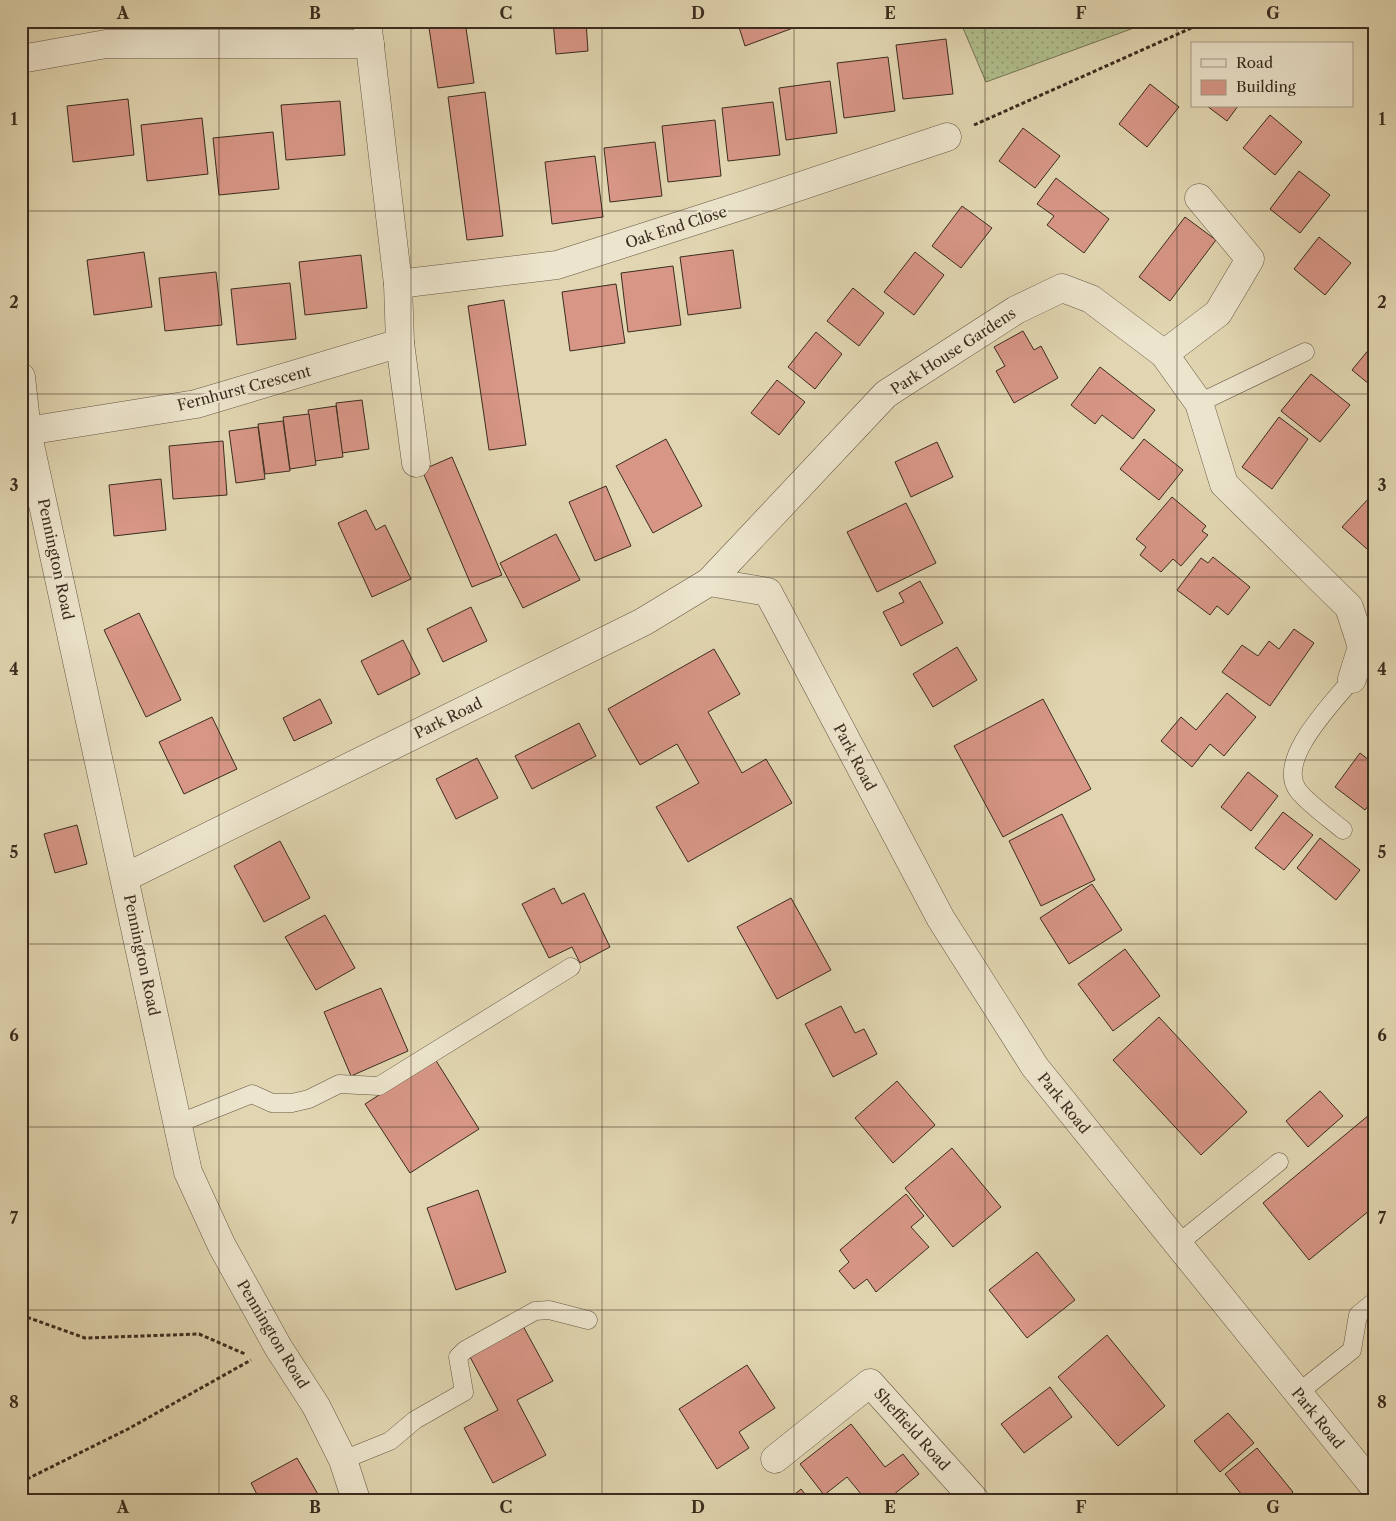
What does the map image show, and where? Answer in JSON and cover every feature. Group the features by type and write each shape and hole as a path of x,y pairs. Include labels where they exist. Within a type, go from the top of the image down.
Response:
{"street":[{"path":"21,59 106,44 368,33 398,284 400,343 416,464"},
{"name":"Oak End Close","path":"398,284 557,265 948,137"},
{"path":"1164,354 1218,313 1250,259 1199,198"},
{"name":"Park House Gardens","path":"709,582 886,394 1016,310 1062,288 1090,299 1164,354 1199,403 1224,484 1349,607 1362,647 1352,679"},
{"name":"Fernhurst Crescent","path":"27,431 196,404 400,343"},
{"name":"Pennington Road","path":"21,377 27,431 126,877 188,1172 222,1246 278,1347 316,1406 343,1460 356,1500"},
{"name":"Park Road","path":"126,877 644,622 709,582 768,592 952,935 1035,1067 1375,1488"},
{"name":"Sheffield Road","path":"775,1459 870,1382 975,1500"}],"lane":[{"path":"1199,403 1235,388 1306,352"},
{"path":"1343,830 1297,789 1292,768 1300,747 1352,679"},
{"path":"178,1124 252,1094 272,1103 292,1103 309,1099 340,1084 379,1086 571,967"},
{"path":"1178,1243 1278,1162"},
{"path":"1298,1393 1352,1350 1358,1315 1375,1301"},
{"path":"343,1460 390,1441 415,1420 464,1392 458,1357 465,1350 535,1311 548,1310 588,1320"}],"path":[{"path":"948,137 1207,21"},
{"path":"21,1316 85,1338 199,1334 254,1358 128,1429 21,1482"}],"green space":[{"path":"960,21 1153,21 986,82"}],"building":[{"path":"428,21 465,21 474,83 438,88"},
{"path":"553,21 586,21 588,51 556,54"},
{"path":"737,21 799,21 801,25 745,46"},
{"path":"946,39 953,94 903,99 896,45"},
{"path":"888,57 895,111 844,118 837,63"},
{"path":"830,81 837,133 786,140 779,88"},
{"path":"1150,84 1179,107 1147,147 1119,124"},
{"path":"485,92 503,236 467,240 448,97"},
{"path":"128,99 134,155 73,162 67,106"},
{"path":"340,101 345,155 286,160 281,105"},
{"path":"773,102 780,155 728,161 722,108"},
{"path":"1210,108 1237,108 1227,121"},
{"path":"1270,115 1302,142 1275,175 1243,148"},
{"path":"202,118 208,174 147,181 141,125"},
{"path":"715,120 721,176 668,182 662,126"},
{"path":"1023,128 1060,156 1035,188 999,161"},
{"path":"273,132 279,189 219,195 213,138"},
{"path":"655,142 662,196 610,202 604,148"},
{"path":"595,156 603,217 552,224 545,162"},
{"path":"1299,171 1330,195 1300,233 1270,209"},
{"path":"1056,178 1109,219 1084,253 1047,225 1054,216 1037,204"},
{"path":"962,206 992,228 961,268 932,246"},
{"path":"1185,217 1216,240 1170,301 1139,277"},
{"path":"1319,237 1351,263 1325,295 1294,269"},
{"path":"733,250 741,308 688,315 680,257"},
{"path":"144,252 152,307 94,315 87,260"},
{"path":"915,252 944,275 914,315 884,292"},
{"path":"361,255 367,308 305,315 299,262"},
{"path":"673,266 681,325 628,332 621,273"},
{"path":"216,272 222,325 165,331 159,278"},
{"path":"290,283 296,339 237,345 231,289"},
{"path":"616,284 625,343 570,351 562,292"},
{"path":"853,288 884,313 859,346 827,321"},
{"path":"504,300 526,445 489,450 468,306"},
{"path":"1023,331 1034,350 1041,346 1058,378 1014,403 996,371 1005,366 994,347"},
{"path":"816,332 842,354 815,389 788,367"},
{"path":"1375,342 1375,389 1352,370"},
{"path":"1100,367 1155,410 1133,439 1102,415 1095,424 1071,405"},
{"path":"1311,374 1350,405 1320,442 1281,411"},
{"path":"777,380 805,402 779,435 751,413"},
{"path":"362,400 369,449 342,453 336,403"},
{"path":"336,406 343,457 315,461 308,410"},
{"path":"309,414 316,465 290,469 283,417"},
{"path":"1279,417 1308,439 1272,489 1242,467"},
{"path":"283,421 290,471 265,474 258,424"},
{"path":"258,427 265,479 236,483 229,431"},
{"path":"666,439 702,506 653,533 616,466"},
{"path":"1144,439 1183,470 1159,500 1120,469"},
{"path":"223,441 227,495 173,499 169,446"},
{"path":"937,442 953,477 911,497 895,462"},
{"path":"452,457 502,575 472,587 422,470"},
{"path":"161,479 166,530 114,536 109,485"},
{"path":"606,486 631,546 595,561 569,502"},
{"path":"1172,497 1206,526 1202,531 1208,535 1181,566 1173,559 1161,572 1140,555 1146,547 1136,539"},
{"path":"1370,497 1375,501 1375,556 1342,527"},
{"path":"906,503 936,563 877,592 847,532"},
{"path":"366,510 376,530 385,525 411,579 372,597 338,523"},
{"path":"556,534 580,580 523,608 500,563"},
{"path":"1213,557 1250,587 1228,615 1217,606 1210,615 1177,590 1201,558 1208,563"},
{"path":"920,581 943,623 901,646 883,612 904,602 899,593"},
{"path":"471,607 487,641 443,662 427,629"},
{"path":"139,613 181,700 146,717 104,630"},
{"path":"1294,629 1314,643 1270,706 1222,672 1242,645 1258,656 1269,641 1279,649"},
{"path":"403,640 420,674 378,695 361,661"},
{"path":"957,647 977,680 933,707 913,674"},
{"path":"714,649 740,694 708,712 742,773 766,759 792,803 688,862 656,807 699,783 677,744 640,765 608,709"},
{"path":"1227,693 1256,717 1224,756 1210,744 1192,767 1161,741 1181,717 1196,730"},
{"path":"320,699 332,723 294,741 283,718"},
{"path":"1043,699 1091,789 1003,837 954,746"},
{"path":"212,717 237,769 184,794 159,742"},
{"path":"579,723 596,756 532,789 515,756"},
{"path":"1360,753 1375,765 1375,797 1365,810 1335,787"},
{"path":"477,758 498,798 456,819 436,779"},
{"path":"1248,772 1278,796 1251,831 1221,807"},
{"path":"21,792 25,811 21,812"},
{"path":"1283,812 1313,835 1284,870 1255,848"},
{"path":"1062,814 1095,880 1041,906 1009,841"},
{"path":"77,825 87,864 55,873 44,834"},
{"path":"1320,838 1360,870 1336,900 1297,868"},
{"path":"280,841 310,898 264,922 234,866"},
{"path":"1092,884 1122,930 1069,964 1040,918"},
{"path":"554,888 562,904 584,893 610,947 580,963 572,947 549,958 522,904"},
{"path":"791,898 831,970 777,999 737,927"},
{"path":"325,915 355,968 316,990 285,937"},
{"path":"1125,949 1160,996 1113,1031 1078,984"},
{"path":"381,988 408,1051 351,1076 324,1012"},
{"path":"841,1006 855,1033 864,1029 877,1054 833,1077 805,1024"},
{"path":"1159,1017 1247,1112 1201,1155 1113,1060"},
{"path":"435,1059 479,1129 410,1173 365,1104"},
{"path":"897,1081 935,1125 893,1163 855,1118"},
{"path":"1320,1091 1343,1116 1308,1147 1286,1121"},
{"path":"1375,1110 1375,1206 1309,1260 1263,1203"},
{"path":"952,1148 1001,1207 953,1247 905,1188"},
{"path":"478,1190 506,1272 456,1290 427,1208"},
{"path":"906,1194 924,1216 911,1227 929,1247 876,1292 867,1279 854,1289 839,1271 849,1262 840,1250"},
{"path":"1037,1252 1075,1300 1027,1338 989,1290"},
{"path":"523,1326 553,1381 517,1400 546,1455 493,1483 464,1428 498,1410 469,1355"},
{"path":"1107,1335 1165,1406 1118,1446 1058,1377"},
{"path":"747,1365 775,1408 739,1432 749,1448 717,1469 679,1409"},
{"path":"1050,1387 1072,1417 1024,1453 1001,1424"},
{"path":"1228,1413 1254,1443 1220,1472 1194,1441"},
{"path":"851,1424 885,1467 903,1454 919,1474 887,1500 866,1500 847,1477 824,1495 800,1464"},
{"path":"1257,1448 1293,1492 1284,1500 1246,1500 1225,1474"},
{"path":"297,1458 319,1496 312,1500 260,1500 251,1483"},
{"path":"801,1489 810,1500 788,1500"},
{"path":"767,1493 773,1500 759,1500"}]}
